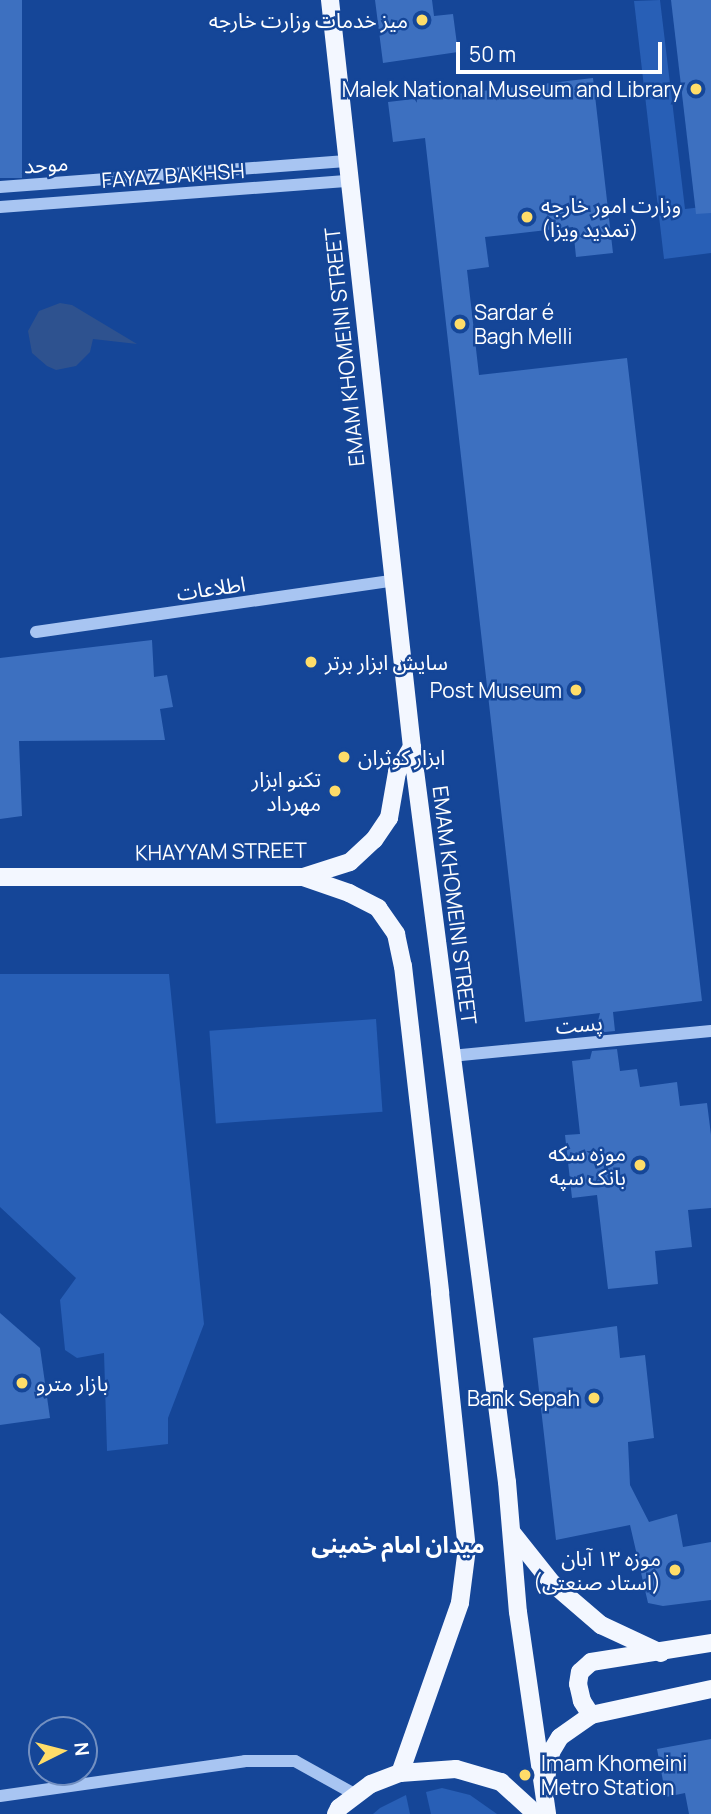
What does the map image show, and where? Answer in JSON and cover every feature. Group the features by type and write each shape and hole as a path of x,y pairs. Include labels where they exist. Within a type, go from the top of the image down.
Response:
{"main road":[{"name":"EMAM KHOMEINI STREET","path":"330,0 392,581 513,1534 518,1612 547,1814"},
{"name":"KHAYYAM STREET","path":"0,877 303,877 350,862 374,839 389,818 397,772 412,747"},
{"path":"303,877 349,893 378,908 396,934 403,966 439,1280 467,1548 460,1603 400,1773"},
{"path":"513,1534 552,1583 601,1625 661,1653"},
{"path":"592,1715 582,1701 578,1684 580,1672 586,1667 605,1659 661,1653 711,1643"},
{"path":"543,1788 551,1752 559,1737 592,1715 711,1689"},
{"path":"336,1814 339,1808 371,1784 400,1773 456,1769 501,1783 536,1814"}],"street":[{"name":"موحد","path":"0,187 346,161"},
{"name":"FAYAZ BAKHSH","path":"0,207 349,181"},
{"name":"اطلاعات","path":"36,632 392,581"},
{"name":"پست","path":"451,1056 711,1031"},
{"path":"0,1796 245,1761 295,1762 356,1795"}],"shaded area":[{"path":"660,0 685,209 711,206 711,253 664,259 634,1"},
{"path":"60,303 72,305 137,344 93,339 90,352 76,366 56,370 47,366 32,353 28,331 39,311"},
{"path":"0,974 169,974 204,1324 168,1418 168,1444 107,1451 104,1353 77,1358 65,1350 60,1300 76,1278 0,1207"},
{"path":"376,1019 382,1112 216,1123 209,1031"},
{"path":"442,1788 470,1795 497,1814 431,1814 426,1792"},
{"path":"406,1795 410,1814 373,1814 380,1808"}],"building":[{"path":"0,0 22,0 22,178 0,178"},
{"path":"375,0 432,0 434,16 453,14 458,52 383,63"},
{"name":"Malek National Museum and Library","path":"671,0 711,0 711,213 696,214"},
{"name":"Post Museum","path":"593,78 613,253 576,257 573,227 485,237 489,267 467,270 479,375 627,358 702,1001 613,1012 615,1031 595,1033 600,1013 525,1022 425,138 393,142 388,102"},
{"path":"152,640 154,677 167,675 173,707 160,709 165,740 19,741 22,816 0,819 0,658"},
{"name":"موزه سکه بانک سپه","path":"617,1049 620,1071 637,1069 640,1087 677,1082 680,1106 707,1103 711,1135 711,1208 688,1210 692,1247 655,1251 658,1284 608,1289 597,1195 572,1198 565,1135 580,1134 572,1061 590,1059 592,1051"},
{"name":"بازار مترو","path":"0,1313 40,1348 50,1418 0,1425"},
{"name":"Bank Sepah","path":"617,1326 620,1358 645,1355 654,1438 628,1442 630,1485 649,1522 677,1514 683,1547 711,1542 711,1600 663,1606 648,1603 630,1525 556,1540 533,1338"},
{"path":"711,1739 711,1814 689,1814 685,1793 666,1797 657,1749"}],"place":[{"name":"میز خدمات وزارت خارجه","path":"422,20"},
{"name":"Malek National Museum and Library","path":"696,89"},
{"name":"وزارت امور خارجه (تمدید ویزا)","path":"527,217"},
{"name":"Sardar é Bagh Melli","path":"460,324"},
{"name":"سایش ابزار برتر","path":"311,662"},
{"name":"Post Museum","path":"576,690"},
{"name":"ابزار کوثران","path":"344,757"},
{"name":"تکنو ابزار مهرداد","path":"335,791"},
{"name":"موزه سکه بانک سپه","path":"640,1165"},
{"name":"بازار مترو","path":"22,1383"},
{"name":"Bank Sepah","path":"594,1398"},
{"name":"موزه ۱۳ آبان (استاد صنعتی)","path":"675,1570"},
{"name":"Imam Khomeini Metro Station","path":"525,1775"}],"district":[{"name":"میدان امام خمینی","path":"398,1544"}]}
